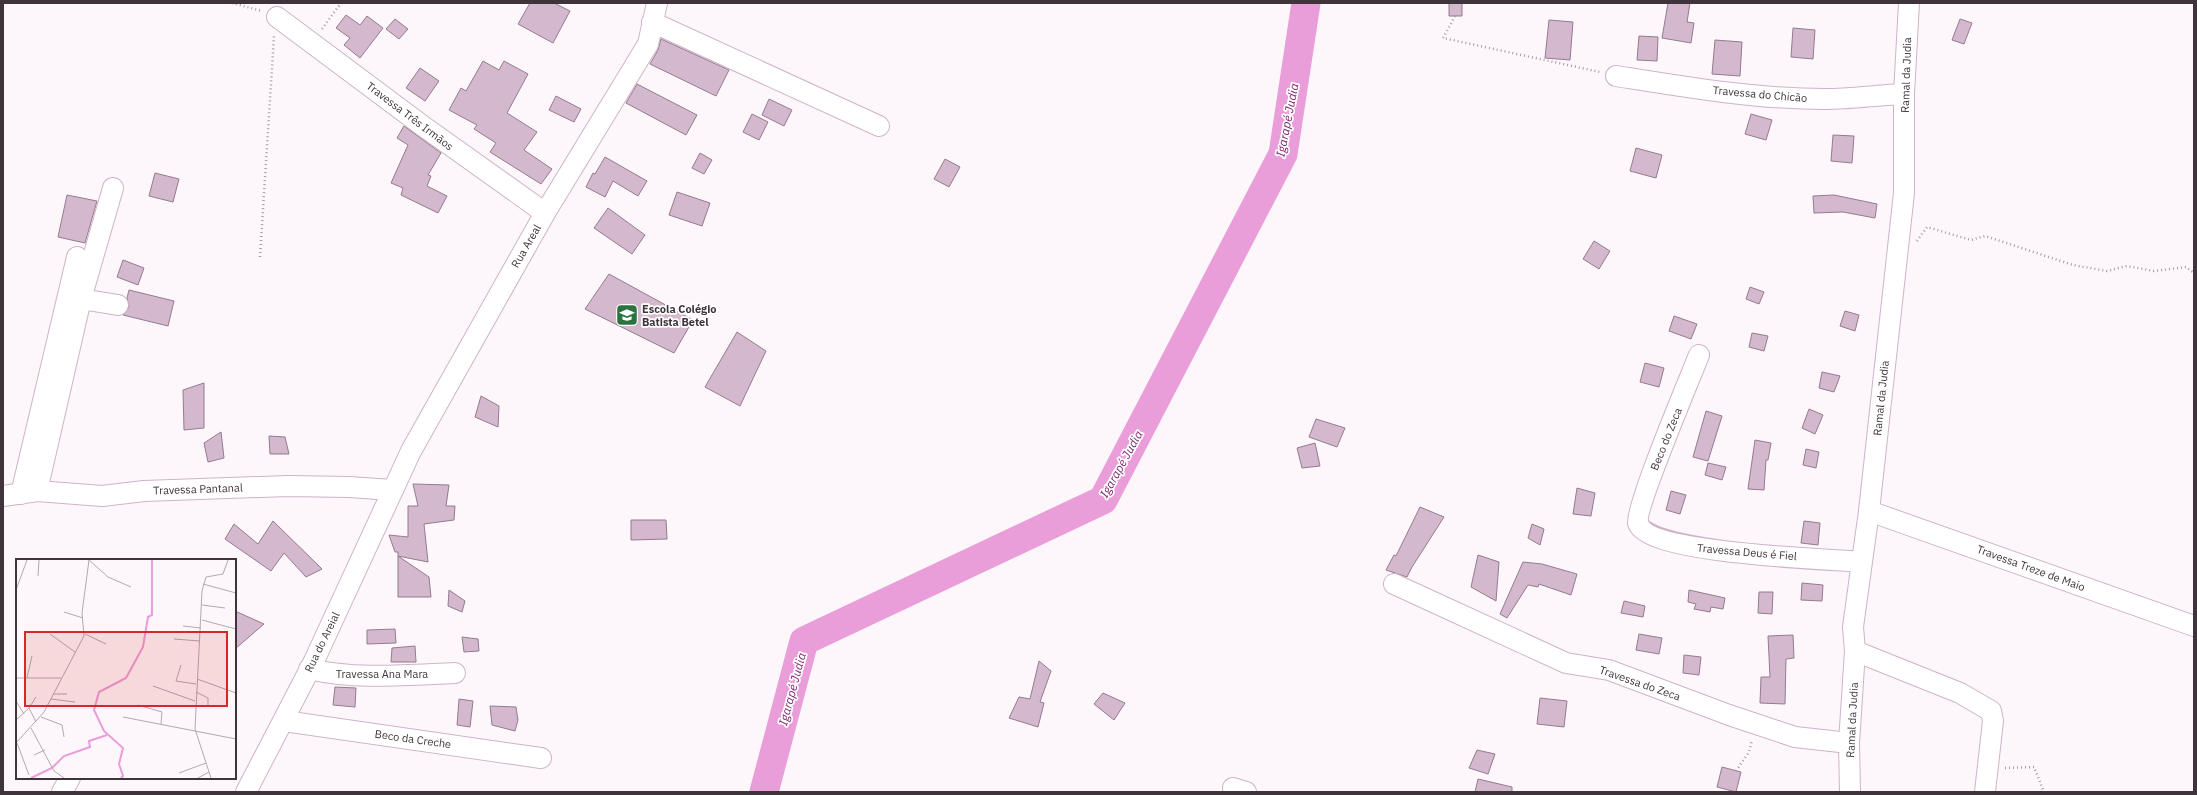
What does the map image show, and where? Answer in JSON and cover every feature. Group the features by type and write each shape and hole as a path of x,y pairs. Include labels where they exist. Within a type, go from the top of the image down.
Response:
{"street":[{"name":"Ramal da Judia","path":"1850,792 1849,743 1856,652 1853,628 1869,511 1904,193 1904,94 1909,3"},
{"path":"654,12 879,126"},
{"name":"Rua Areal","path":"393,490 411,451 545,213 648,44 654,12"},
{"name":"Travessa Três Irmãos","path":"277,17 423,126 545,213"},
{"name":"Travessa do Chicão","path":"1616,76 1702,89 1780,97 1825,99 1904,94"},
{"path":"20,493 81,299 113,188"},
{"path":"20,493 77,257"},
{"path":"81,299 118,305"},
{"name":"Beco do Zeca","path":"1638,524 1638,518 1645,493 1699,355"},
{"name":"Travessa Pantanal","path":"20,493 102,496 144,491 288,486 349,487 393,490"},
{"name":"Rua do Areial","path":"246,792 284,721 393,490"},
{"name":"Travessa Treze de Maio","path":"1869,511 2194,626"},
{"name":"Travessa Deus é Fiel","path":"1638,524 1651,536 1676,544 1705,549 1862,562"},
{"name":"Travessa do Zeca","path":"1394,584 1566,663 1610,670 1754,724 1795,737 1849,743"},
{"path":"1856,652 1960,693 1987,707 1991,711 1993,721 1984,792"},
{"name":"Travessa Ana Mara","path":"309,669 329,674 386,676 455,673"},
{"name":"Beco da Creche","path":"284,721 541,758"},
{"path":"62,792 69,779"}],"path":[{"path":"232,3 277,17 260,257"},
{"path":"312,42 341,3"},
{"path":"1455,16 1443,38 1616,76"},
{"path":"1898,238 1916,242 1927,227 1971,240 1985,236 2067,263 2107,271 2126,266 2154,271 2186,267 2194,273"},
{"path":"1736,771 1749,752 1754,724"},
{"path":"1988,768 2034,767 2044,792"}],"building":[{"path":"530,3 554,3 570,11 553,43 518,24"},
{"path":"1449,3 1462,3 1462,16 1449,16"},
{"path":"1668,3 1690,3 1687,22 1694,23 1691,43 1662,38"},
{"path":"346,15 360,25 367,16 383,28 360,58 344,45 350,38 336,28"},
{"path":"395,19 408,29 399,39 386,29"},
{"path":"1960,19 1972,23 1964,44 1952,40"},
{"path":"1549,20 1573,22 1570,60 1545,58"},
{"path":"1793,28 1815,30 1813,59 1791,57"},
{"path":"1639,36 1658,37 1657,61 1637,60"},
{"path":"661,39 729,70 716,96 650,64 658,50"},
{"path":"1715,40 1742,42 1740,76 1712,74"},
{"path":"483,61 499,70 504,61 528,74 507,113 537,132 524,150 552,169 541,184 490,152 496,143 474,129 477,125 449,110 461,88 466,91"},
{"path":"420,68 439,81 425,101 406,88"},
{"path":"637,84 697,115 686,135 626,103"},
{"path":"556,96 581,109 574,122 549,110"},
{"path":"769,99 792,110 784,126 762,115"},
{"path":"752,114 768,122 759,140 743,132"},
{"path":"1751,114 1772,120 1766,140 1745,134"},
{"path":"404,126 441,153 428,175 431,176 427,186 447,196 438,213 401,195 403,188 391,183 408,145 397,138"},
{"path":"1833,135 1854,136 1852,163 1831,161"},
{"path":"1636,148 1662,155 1656,178 1630,171"},
{"path":"700,153 712,160 704,174 692,168"},
{"path":"605,157 647,181 638,196 613,181 605,197 586,187 593,173 595,174"},
{"path":"945,159 960,167 949,187 934,179"},
{"path":"155,173 179,179 173,202 149,196"},
{"path":"677,192 710,203 702,226 669,215"},
{"path":"67,195 97,201 85,243 58,237"},
{"path":"1834,195 1877,204 1875,218 1843,212 1814,213 1813,196"},
{"path":"608,208 645,235 632,254 594,228"},
{"path":"1594,241 1610,251 1599,269 1583,259"},
{"path":"123,260 144,268 138,285 117,277"},
{"path":"609,274 693,320 674,353 585,309"},
{"path":"1750,287 1764,292 1759,304 1746,299"},
{"path":"129,290 174,301 168,326 123,315 129,307 127,298"},
{"path":"1845,311 1859,315 1855,331 1840,326"},
{"path":"1674,316 1697,324 1691,339 1669,331"},
{"path":"737,332 766,351 740,406 705,387"},
{"path":"1752,333 1768,336 1764,351 1749,347"},
{"path":"1645,363 1664,368 1659,387 1640,382"},
{"path":"1822,372 1840,376 1834,392 1819,388"},
{"path":"204,383 204,428 184,430 183,390"},
{"path":"481,396 499,406 498,427 475,417"},
{"path":"1809,409 1823,415 1815,434 1802,428"},
{"path":"1706,411 1722,416 1708,461 1693,457"},
{"path":"1316,419 1345,428 1337,447 1309,437"},
{"path":"221,432 224,458 208,462 204,443"},
{"path":"269,436 285,437 289,454 270,454"},
{"path":"1755,440 1771,443 1768,460 1766,460 1764,490 1748,489"},
{"path":"1315,443 1320,466 1302,468 1297,448"},
{"path":"1806,449 1819,452 1816,468 1803,465"},
{"path":"1708,463 1726,467 1722,480 1705,475"},
{"path":"413,484 449,485 446,506 455,506 454,520 424,524 428,562 398,556 398,552 395,552 389,535 408,537 408,506 418,506"},
{"path":"1577,488 1595,493 1591,516 1573,514"},
{"path":"1671,491 1686,495 1680,514 1666,510"},
{"path":"1420,507 1444,517 1407,577 1386,570 1394,555 1396,556"},
{"path":"631,520 666,520 667,539 631,540"},
{"path":"273,521 322,569 306,577 284,553 271,571 225,539 234,524 258,544"},
{"path":"1804,521 1820,523 1818,545 1801,543"},
{"path":"1532,524 1544,529 1540,545 1528,538"},
{"path":"1478,555 1499,562 1496,601 1471,587"},
{"path":"398,556 429,577 431,597 398,597"},
{"path":"1523,562 1542,564 1577,574 1571,595 1539,584 1538,587 1528,585 1507,618 1500,614"},
{"path":"1802,583 1823,585 1822,601 1801,600"},
{"path":"449,590 465,601 462,612 448,606"},
{"path":"1689,590 1725,598 1723,609 1711,607 1710,612 1694,609 1696,604 1688,602"},
{"path":"1759,592 1773,592 1772,614 1758,613"},
{"path":"1624,601 1645,606 1643,617 1621,613"},
{"path":"236,611 264,624 236,648"},
{"path":"395,629 396,643 367,644 367,630"},
{"path":"1639,634 1662,638 1659,654 1636,650"},
{"path":"1793,635 1794,658 1786,659 1785,704 1760,703 1761,677 1770,677 1768,636"},
{"path":"462,637 478,639 479,651 464,652"},
{"path":"415,646 416,662 391,662 392,648"},
{"path":"1684,655 1701,657 1699,675 1683,673"},
{"path":"1039,661 1051,671 1040,702 1044,703 1038,727 1009,718 1019,697 1030,699"},
{"path":"335,687 356,688 355,707 333,705"},
{"path":"1103,693 1125,703 1114,720 1094,704"},
{"path":"1540,698 1567,701 1564,727 1537,724"},
{"path":"459,699 473,701 470,727 457,725"},
{"path":"490,706 516,707 518,720 515,731 492,725"},
{"path":"1477,750 1495,754 1488,774 1469,768"},
{"path":"1722,767 1741,772 1736,792 1717,787"},
{"path":"1478,779 1512,787 1512,792 1475,792"}],"waterway":[{"name":"Igarapé Judia","path":"764,792 804,641 1103,500 1283,154 1306,3"}],"place":[{"name":"Escola Colégio Batista Betel","path":"627,315"}]}
